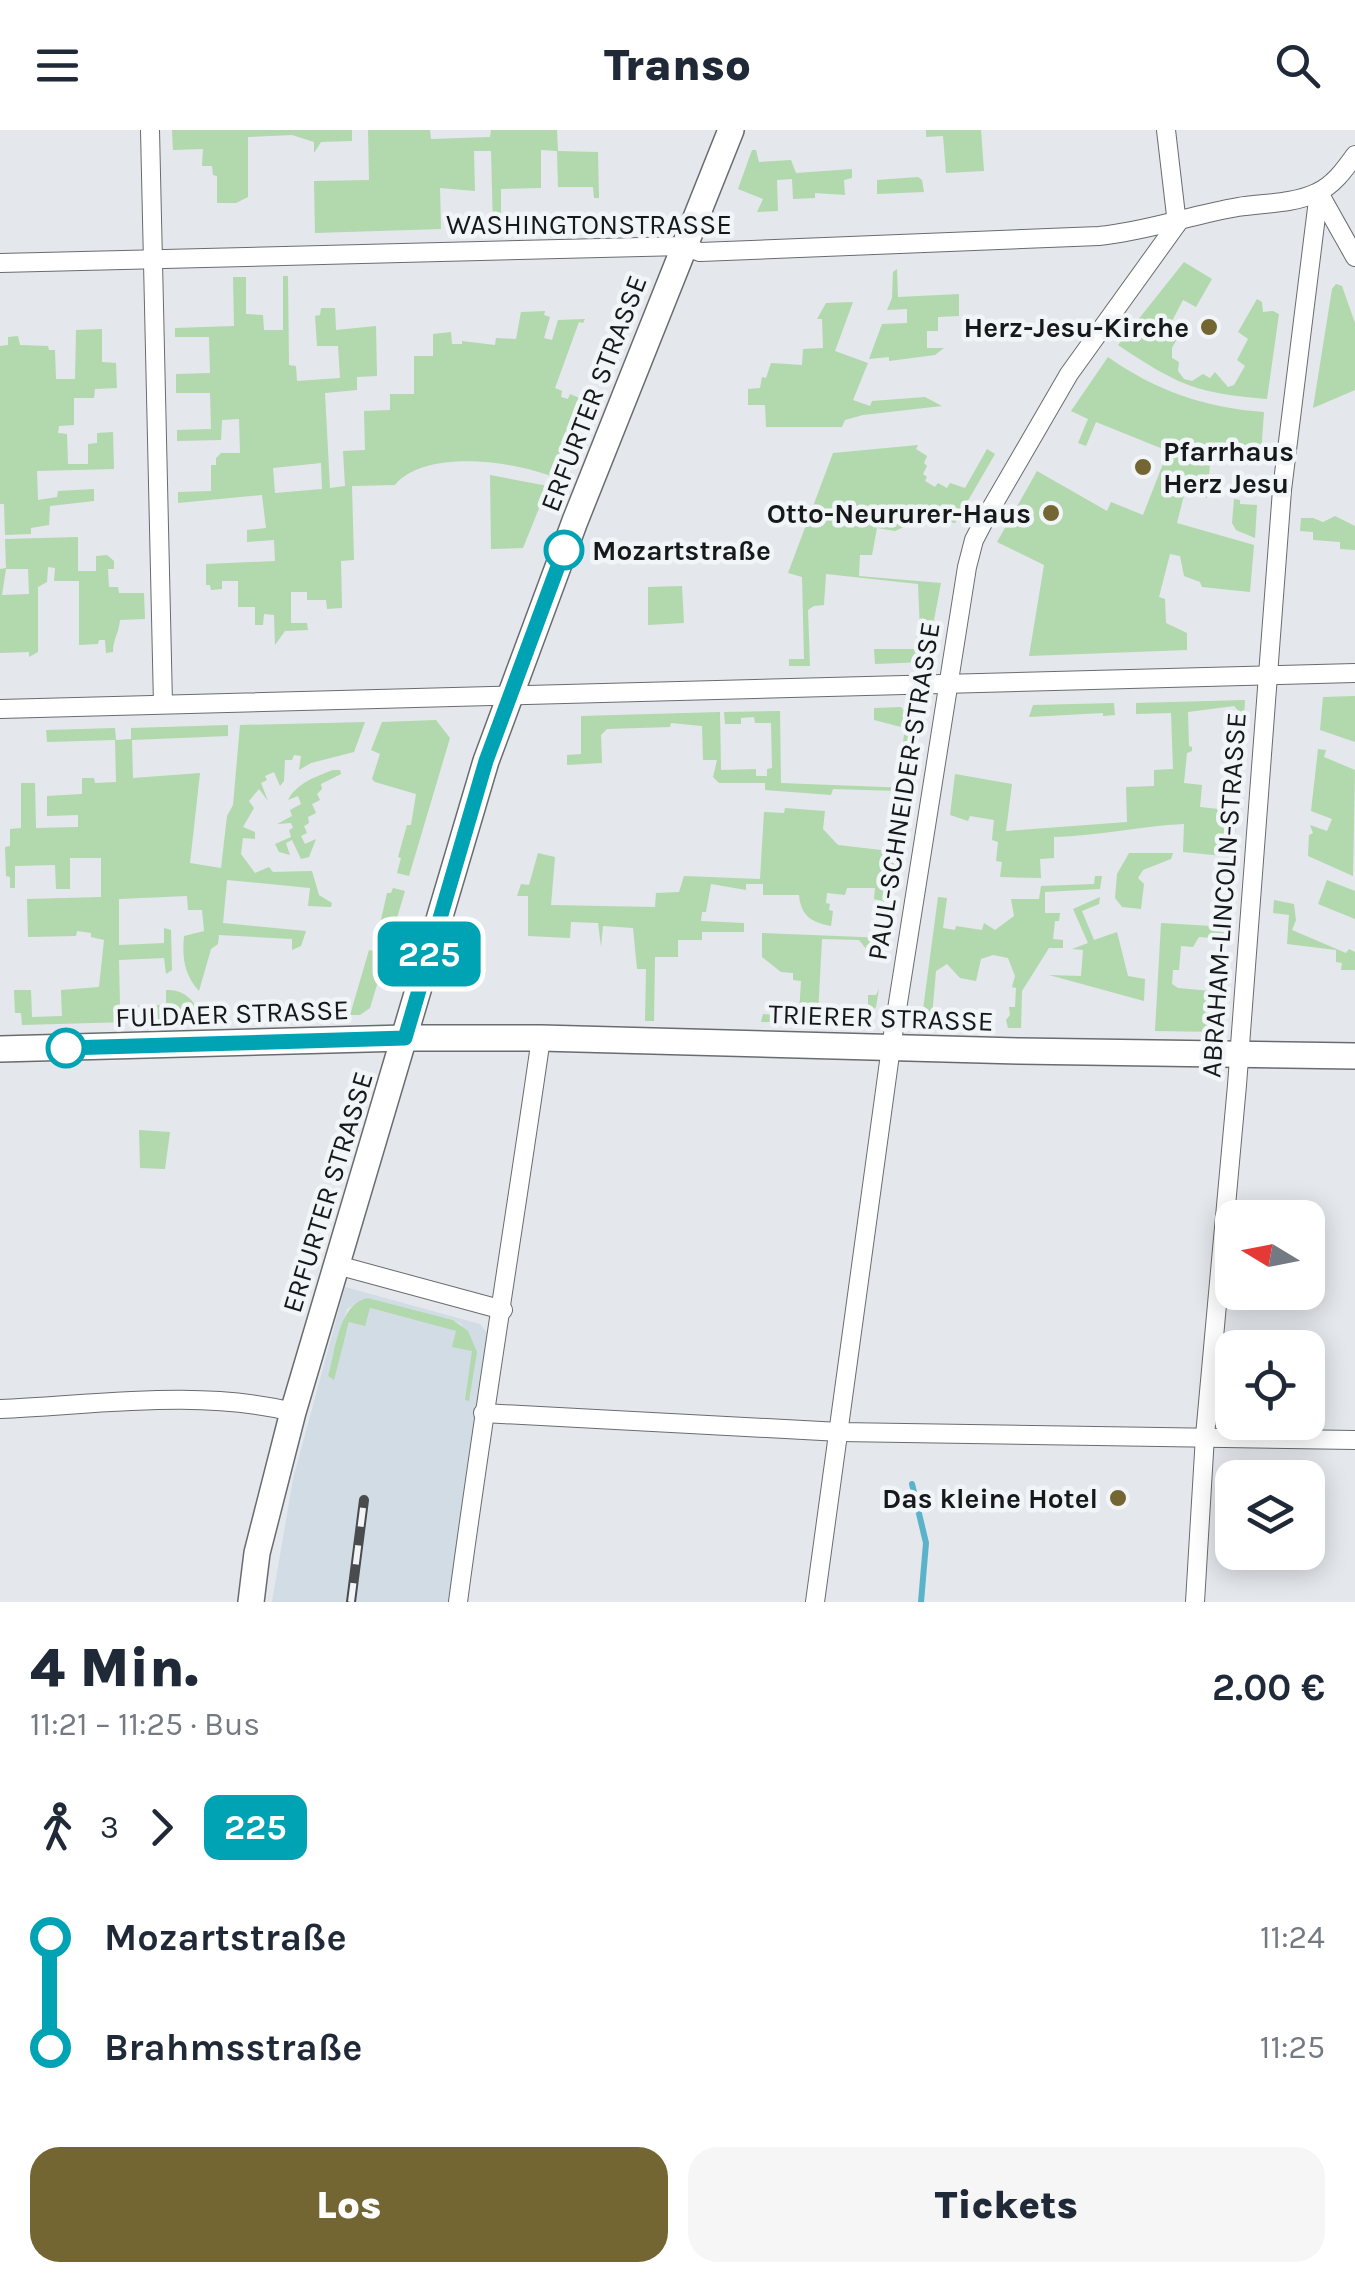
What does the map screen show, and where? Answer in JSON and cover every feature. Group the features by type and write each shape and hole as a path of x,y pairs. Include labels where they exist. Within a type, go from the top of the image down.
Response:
{"street":[{"path":"150,130 163,704"},
{"name":"ERFURTER STRASSE","path":"250,1602 257,1553 293,1412 486,761 731,130"},
{"path":"1166,130 1176,224"},
{"path":"1355,154 1341,174 1319,192 1355,258"},
{"name":"WASHINGTONSTRASSE","path":"0,263 683,246 700,252 1099,236 1176,224 1213,212 1319,192"},
{"name":"ABRAHAM-LINCOLN-STRASSE","path":"1195,1602 1205,1436 1287,434 1319,192"},
{"name":"PAUL-SCHNEIDER-STRASSE","path":"815,1602 891,1047 947,685 974,540 1069,374 1142,277 1176,224"},
{"path":"0,709 1355,673"},
{"name":"TRIERER STRASSE","path":"405,1038 1355,1056"},
{"name":"FULDAER STRASSE","path":"0,1049 405,1038"},
{"path":"458,1602 541,1038"},
{"path":"337,1265 503,1310"},
{"path":"0,1409 168,1402 238,1403 293,1412"},
{"path":"483,1413 840,1432 1355,1440"}],"shaded area":[{"path":"345,1287 480,1324 492,1339 452,1602 272,1602 293,1479","holes":["368,1298 461,1324 477,1352 456,1331 369,1308 350,1321 333,1379 328,1376 347,1309"]}],"green space":[{"path":"172,130 352,130 352,141 321,142 314,153 314,142 292,135 248,137 248,197 236,203 217,203 217,176 213,175 212,166 202,166 203,149 173,150"},
{"path":"368,130 430,130 431,139 490,137 491,130 557,130 558,151 598,152 599,198 594,198 593,187 558,187 557,151 541,150 541,188 501,189 501,227 493,227 491,151 474,151 475,191 440,188 441,229 315,233 314,181 369,180"},
{"path":"926,130 981,130 984,171 946,173 943,136 926,137"},
{"path":"752,150 756,150 759,162 791,160 796,173 852,169 852,178 844,180 845,195 815,193 815,198 793,199 792,179 777,180 778,211 757,212 763,199 738,189"},
{"path":"918,177 924,192 877,194 877,180"},
{"path":"1184,262 1212,279 1196,307 1183,300 1171,323 1182,330 1172,348 1172,358 1179,362 1178,371 1184,379 1192,381 1203,374 1210,378 1215,372 1228,387 1234,385 1245,366 1237,360 1248,339 1238,332 1257,299 1262,302 1263,312 1279,314 1267,399 1188,385 1118,345"},
{"path":"897,269 898,297 959,294 959,316 938,317 938,331 927,331 927,348 944,348 935,355 889,361 889,357 869,359 882,324 907,323 907,309 887,310 892,298 893,272"},
{"path":"283,276 288,276 289,365 296,366 297,381 340,378 338,346 317,346 315,316 320,315 321,308 335,308 336,330 376,326 377,376 357,377 357,390 325,393 330,488 345,486 343,451 365,450 364,411 390,410 390,394 414,394 414,356 433,356 433,334 451,332 452,344 462,341 495,345 496,338 516,339 521,312 545,311 544,315 550,317 544,338 552,340 558,320 585,319 579,322 555,388 562,391 561,397 568,399 570,394 582,399 551,476 492,463 447,462 427,466 395,485 352,486 354,560 341,561 342,608 327,609 326,600 307,600 307,592 291,592 291,623 307,623 308,630 285,631 275,645 274,615 264,614 263,625 255,625 255,607 238,607 238,581 222,581 222,589 211,590 206,585 206,564 275,561 274,540 247,542 247,530 266,528 262,495 178,503 178,492 211,491 211,465 216,465 221,453 240,453 239,419 222,420 221,440 177,441 177,430 211,429 210,393 176,393 176,374 210,373 209,337 175,337 175,328 234,326 233,277 246,277 246,314 263,315 264,330 283,330","holes":["321,463 322,489 275,493 273,468"]},
{"path":"1336,284 1342,286 1355,323 1355,390 1313,408 1332,289"},
{"path":"853,302 835,351 868,363 853,400 870,406 872,401 925,397 942,406 863,415 845,420 842,427 766,427 765,405 748,405 748,389 760,388 771,363 802,365 803,349 823,348 822,319 817,319 826,303"},
{"path":"102,329 102,362 116,363 117,388 95,389 94,398 74,398 74,425 59,426 58,433 67,434 68,464 88,464 88,444 97,443 97,433 113,432 114,469 37,471 38,500 57,497 58,491 94,489 94,501 50,506 49,525 31,528 31,534 5,535 4,504 0,504 0,346 8,345 8,337 18,336 20,345 48,346 55,350 56,379 75,379 76,330"},
{"path":"1108,357 1182,396 1264,412 1261,454 1220,451 1219,464 1210,464 1207,498 1185,491 1177,523 1254,545 1250,592 1202,587 1200,582 1184,576 1180,556 1170,554 1159,597 1165,599 1166,623 1187,633 1187,650 1029,656 1044,565 997,542 1037,471 1107,511 1111,502 1143,515 1168,451 1096,422 1086,446 1078,443 1088,419 1071,411"},
{"path":"918,445 916,449 927,456 925,481 935,487 938,483 947,488 950,483 965,488 987,449 995,454 955,523 925,517 895,531 877,528 872,555 860,555 859,576 941,583 926,662 875,664 874,649 917,649 918,584 826,574 824,605 808,610 810,666 789,666 789,659 804,659 802,577 788,573 833,453"},
{"path":"490,475 548,486 523,548 491,549"},
{"path":"1234,499 1240,500 1240,504 1257,505 1255,538 1236,530 1232,523"},
{"path":"1335,516 1355,526 1355,550 1340,549 1340,542 1313,540 1313,532 1300,531 1301,518 1323,522"},
{"path":"78,537 78,571 96,571 96,556 107,555 114,561 114,569 108,569 109,587 118,587 119,593 144,593 145,619 120,620 113,652 106,653 105,640 79,645 79,581 54,581 55,568 48,567 47,582 38,587 38,652 29,657 29,652 0,653 0,569 6,568 5,539","holes":["6,569 28,569 29,594 2,595"]},
{"path":"682,586 684,623 648,625 648,587"},
{"path":"1355,696 1355,742 1320,730 1323,697"},
{"path":"1245,700 1244,717 1234,706 1188,712 1192,751 1187,753 1184,783 1202,785 1200,807 1237,811 1233,857 1183,852 1184,824 1168,825 1054,837 1054,858 1040,859 1041,878 1000,877 1002,862 996,861 998,842 992,840 994,820 970,816 968,821 950,815 955,774 1012,784 1006,831 1127,822 1126,787 1154,786 1154,770 1173,769 1171,713 1136,714 1136,703"},
{"path":"1114,703 1115,715 1029,717 1033,705"},
{"path":"901,707 917,726 910,779 898,777 900,763 907,757 902,749 905,728 874,720 874,708"},
{"path":"780,711 781,783 909,788 833,789 831,795 765,790 765,783 719,783 713,777 717,760 703,760 702,726 671,723 670,727 607,729 601,735 602,763 567,765 567,755 581,754 581,716 720,712 721,770 756,769 756,776 767,776 767,769 772,768 771,723 755,723 754,717 741,718 741,724 725,724 724,712"},
{"path":"436,720 450,738 409,876 397,873 401,858 398,857 407,825 411,825 416,794 375,782 372,779 380,754 371,750 382,722"},
{"path":"365,722 354,752 299,770 301,756 294,755 292,760 285,760 280,786 274,772 261,783 268,801 259,789 249,801 254,808 243,827 255,832 255,839 243,838 241,854 255,873 269,867 273,872 312,871 319,895 332,903 331,907 308,906 310,888 227,880 223,923 306,931 301,946 292,950 292,939 219,935 199,991 187,972 183,944 184,936 204,931 202,910 188,910 187,896 119,899 119,945 164,943 164,928 171,930 172,970 166,974 164,958 119,960 120,1006 166,1005 166,990 173,990 189,998 201,1020 22,1025 21,1013 15,1013 14,990 31,990 32,1017 62,1016 61,990 99,987 104,940 77,931 76,936 28,937 27,899 101,897 101,858 70,858 70,889 56,889 55,865 15,866 15,888 10,888 10,877 6,876 5,847 10,846 10,829 21,828 21,783 35,783 36,828 78,827 78,815 47,816 47,796 82,794 82,778 94,778 95,783 116,782 115,740 47,742 46,730 115,728 116,740 131,739 131,728 228,725 228,736 132,740 133,778 200,773 190,863 221,868 227,816 233,805 240,725"},
{"path":"1318,749 1326,750 1324,757 1355,770 1353,876 1308,856 1309,835 1313,833 1310,825 1327,831 1332,819 1311,811"},
{"path":"340,770 341,774 321,784 317,794 320,800 312,804 316,813 308,817 309,823 304,826 307,833 301,836 305,844 316,839 309,857 301,859 292,840 286,843 290,855 279,852 275,844 291,837 289,830 293,828 291,823 277,824 292,816 290,810 301,804 298,796 288,800 307,781"},
{"path":"785,808 825,811 823,829 838,845 890,851 893,842 901,843 887,930 876,929 876,913 881,913 883,901 874,899 875,888 847,888 845,895 827,893 826,903 833,911 831,926 808,917 799,895 763,895 763,884 746,884 746,890 711,884 701,921 744,923 744,932 702,932 702,940 678,940 678,957 655,957 654,1021 645,1021 646,969 637,969 633,928 603,926 601,947 598,923 571,922 570,938 528,936 528,896 517,896 521,884 529,885 538,853 555,857 551,905 655,907 656,893 679,892 684,876 760,879 764,812 784,813"},
{"path":"1129,853 1173,853 1171,859 1143,870 1138,878 1144,884 1141,909 1122,907 1115,898 1117,874"},
{"path":"1095,876 1102,876 1100,889 1045,892 1045,913 1060,913 1053,939 1063,940 1063,948 1049,948 1022,991 1021,1028 1008,1028 1006,1020 1009,1007 1015,1007 1015,976 1008,958 993,955 981,959 976,981 960,978 947,964 936,971 932,1016 939,1022 950,1018 950,1026 929,1026 922,1017 938,897 947,898 943,928 982,930 984,923 995,930 1014,916 1011,899 1039,899 1041,886 1094,884"},
{"path":"1327,880 1355,891 1355,919 1318,904"},
{"path":"393,888 405,891 370,1008 360,1015 350,1015 369,950 374,951 387,893"},
{"path":"1100,897 1099,904 1082,911 1094,940 1117,932 1128,976 1145,979 1144,1001 1049,975 1081,976 1083,950 1072,949 1088,943 1073,909"},
{"path":"1274,900 1294,904 1296,920 1292,930 1346,953 1349,949 1355,952 1355,970 1341,970 1336,950 1287,944 1289,915 1273,913"},
{"path":"1161,923 1228,927 1227,939 1199,937 1193,947 1181,946 1179,970 1173,970 1172,984 1178,988 1223,992 1220,1032 1155,1031"},
{"path":"762,933 886,938 883,957 871,955 859,940 822,939 818,1015 861,1017 868,1010 868,995 876,995 879,989 876,1007 858,1024 761,1022 763,1014 799,1014 801,981 793,980 793,973 781,972 762,957"},
{"path":"139,1130 170,1132 165,1169 140,1168"},
{"path":"368,1298 453,1320 468,1331 477,1352 469,1401 465,1400 472,1351 452,1347 456,1331 370,1308 365,1326 349,1322 334,1380 328,1376 344,1318 358,1302"}],"waterway":[{"path":"912,1484 926,1543 921,1602"}],"railway":[{"path":"351,1602 364,1500"}],"bus line":[{"name":"225","path":"66,1048 405,1038 486,761 564,550"}],"place":[{"name":"Herz-Jesu-Kirche","path":"1209,327"},
{"name":"Pfarrhaus Herz Jesu","path":"1143,467"},
{"name":"Otto-Neururer-Haus","path":"1051,513"},
{"name":"Mozartstraße","path":"564,550"},
{"name":"Das kleine Hotel","path":"1118,1498"}]}
